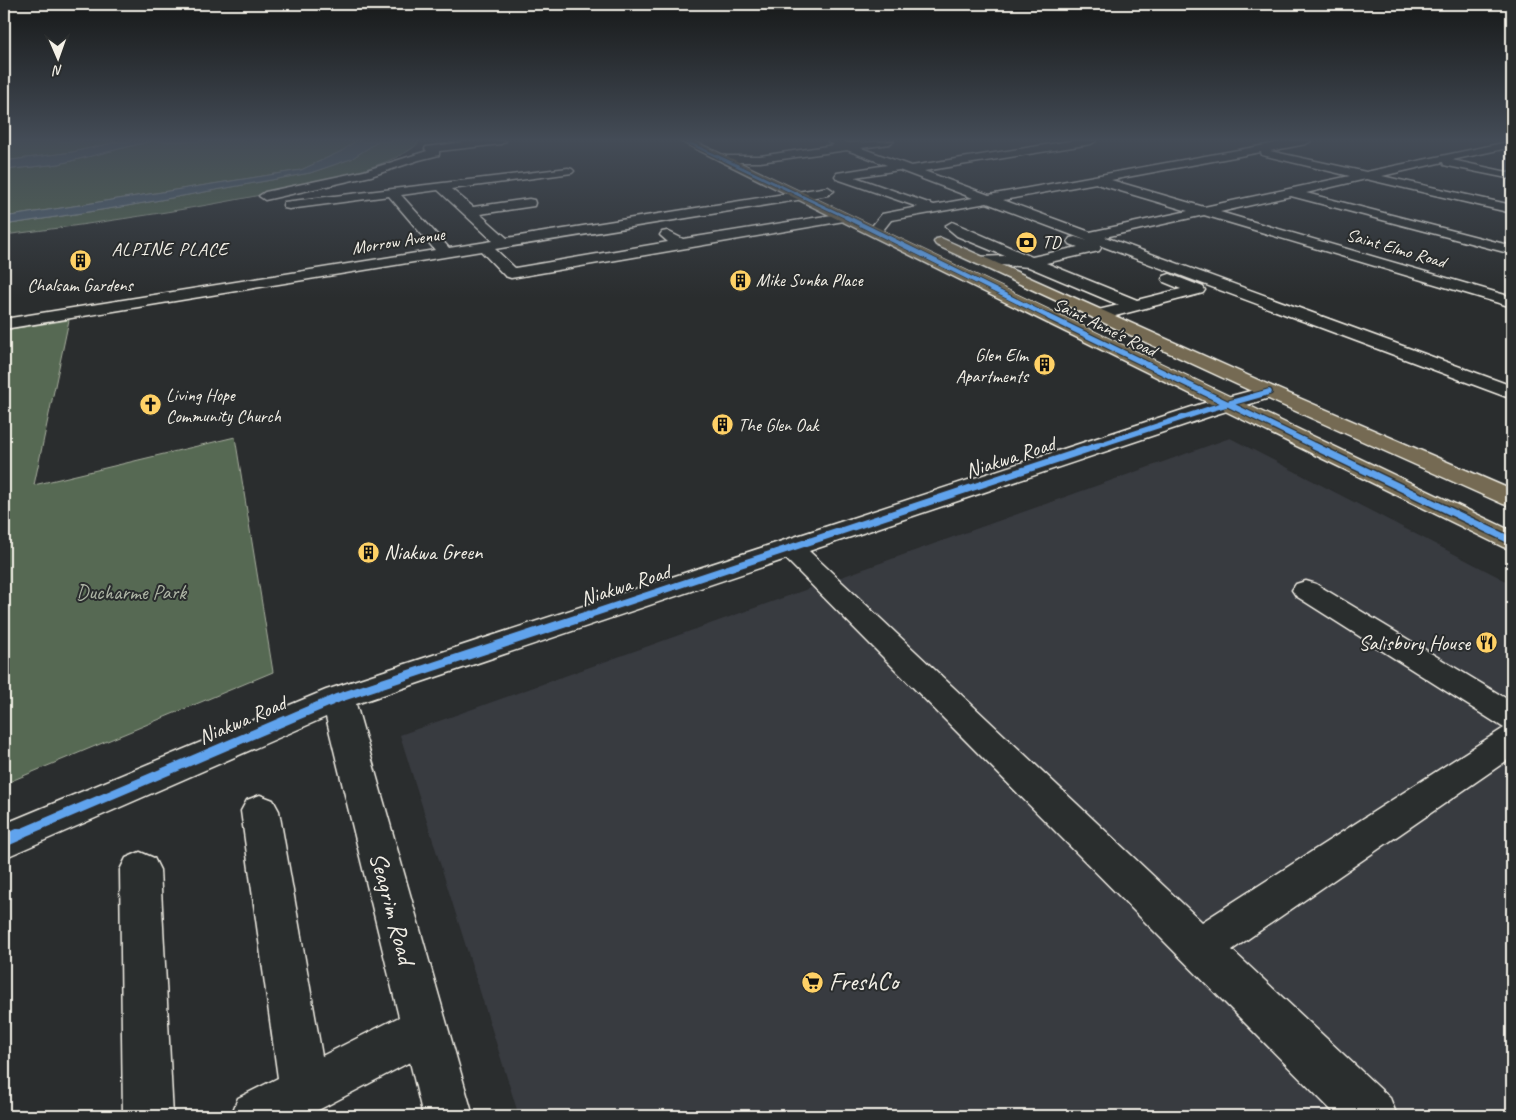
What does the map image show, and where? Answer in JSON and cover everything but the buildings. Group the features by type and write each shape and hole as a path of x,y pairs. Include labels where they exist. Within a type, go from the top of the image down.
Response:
{"main road":[{"name":"Saint Anne's Road","path":"795,193 844,217 880,220 912,229"},
{"name":"Saint Anne's Road","path":"880,220 964,273 1226,404 1512,541"},
{"name":"Saint Anne's Road","path":"929,237 1269,392 1512,499"},
{"path":"964,273 996,277 1015,276"}],"street":[{"path":"264,196 286,193"},
{"path":"289,205 382,193"},
{"path":"393,193 444,252"},
{"path":"449,193 504,243"},
{"name":"Morrow Avenue","path":"4,324 805,193"},
{"path":"894,193 934,209"},
{"path":"977,193 1092,242 1197,290 1100,315"},
{"path":"880,220 1017,193"},
{"name":"Saint Elmo Road","path":"1144,193 1512,302"},
{"path":"980,260 1029,262 1092,242 1204,211 1284,193"},
{"path":"1295,193 1512,250"},
{"path":"1443,193 1512,209"},
{"path":"973,202 1092,242 1512,393"},
{"path":"469,212 529,203"},
{"path":"484,246 510,273 844,217"},
{"path":"642,221 682,244"},
{"path":"952,226 962,233 1136,306"},
{"path":"1015,276 1029,262"},
{"name":"Niakwa Road","path":"4,841 338,698 1226,404 1269,392"},
{"path":"790,548 1372,1116"},
{"path":"1306,590 1512,718"},
{"name":"Seagrim Road","path":"338,698 448,1116"},
{"path":"1199,948 1512,739"},
{"path":"260,810 304,1091"},
{"path":"140,870 148,1116"},
{"path":"256,1116 424,1029"}],"shaded area":[{"path":"1230,438 1512,584 1512,1116 519,1116 400,735"}],"green space":[{"path":"4,193 154,193 4,217"},
{"path":"198,193 267,193 156,214 4,235 4,225"},
{"name":"Ducharme Park","path":"69,320 34,485 235,437 273,672 4,784 4,330"}],"water":[{"path":"154,193 198,193 4,225 4,217"}],"cycle path":[{"path":"795,193 1226,404 1512,541"},
{"path":"4,841 338,698 1209,409 1269,392"}],"place":[{"name":"TD","path":"1026,242"},
{"name":"Chalsam Gardens","path":"80,260"},
{"name":"Mike Sunka Place","path":"740,280"},
{"name":"Glen Elm Apartments","path":"1044,365"},
{"name":"Living Hope Community Church","path":"150,405"},
{"name":"The Glen Oak","path":"722,425"},
{"name":"Niakwa Green","path":"368,552"},
{"name":"Salisbury House","path":"1486,643"},
{"name":"FreshCo","path":"813,982"}],"district":[{"name":"ALPINE PLACE","path":"170,249"}]}
